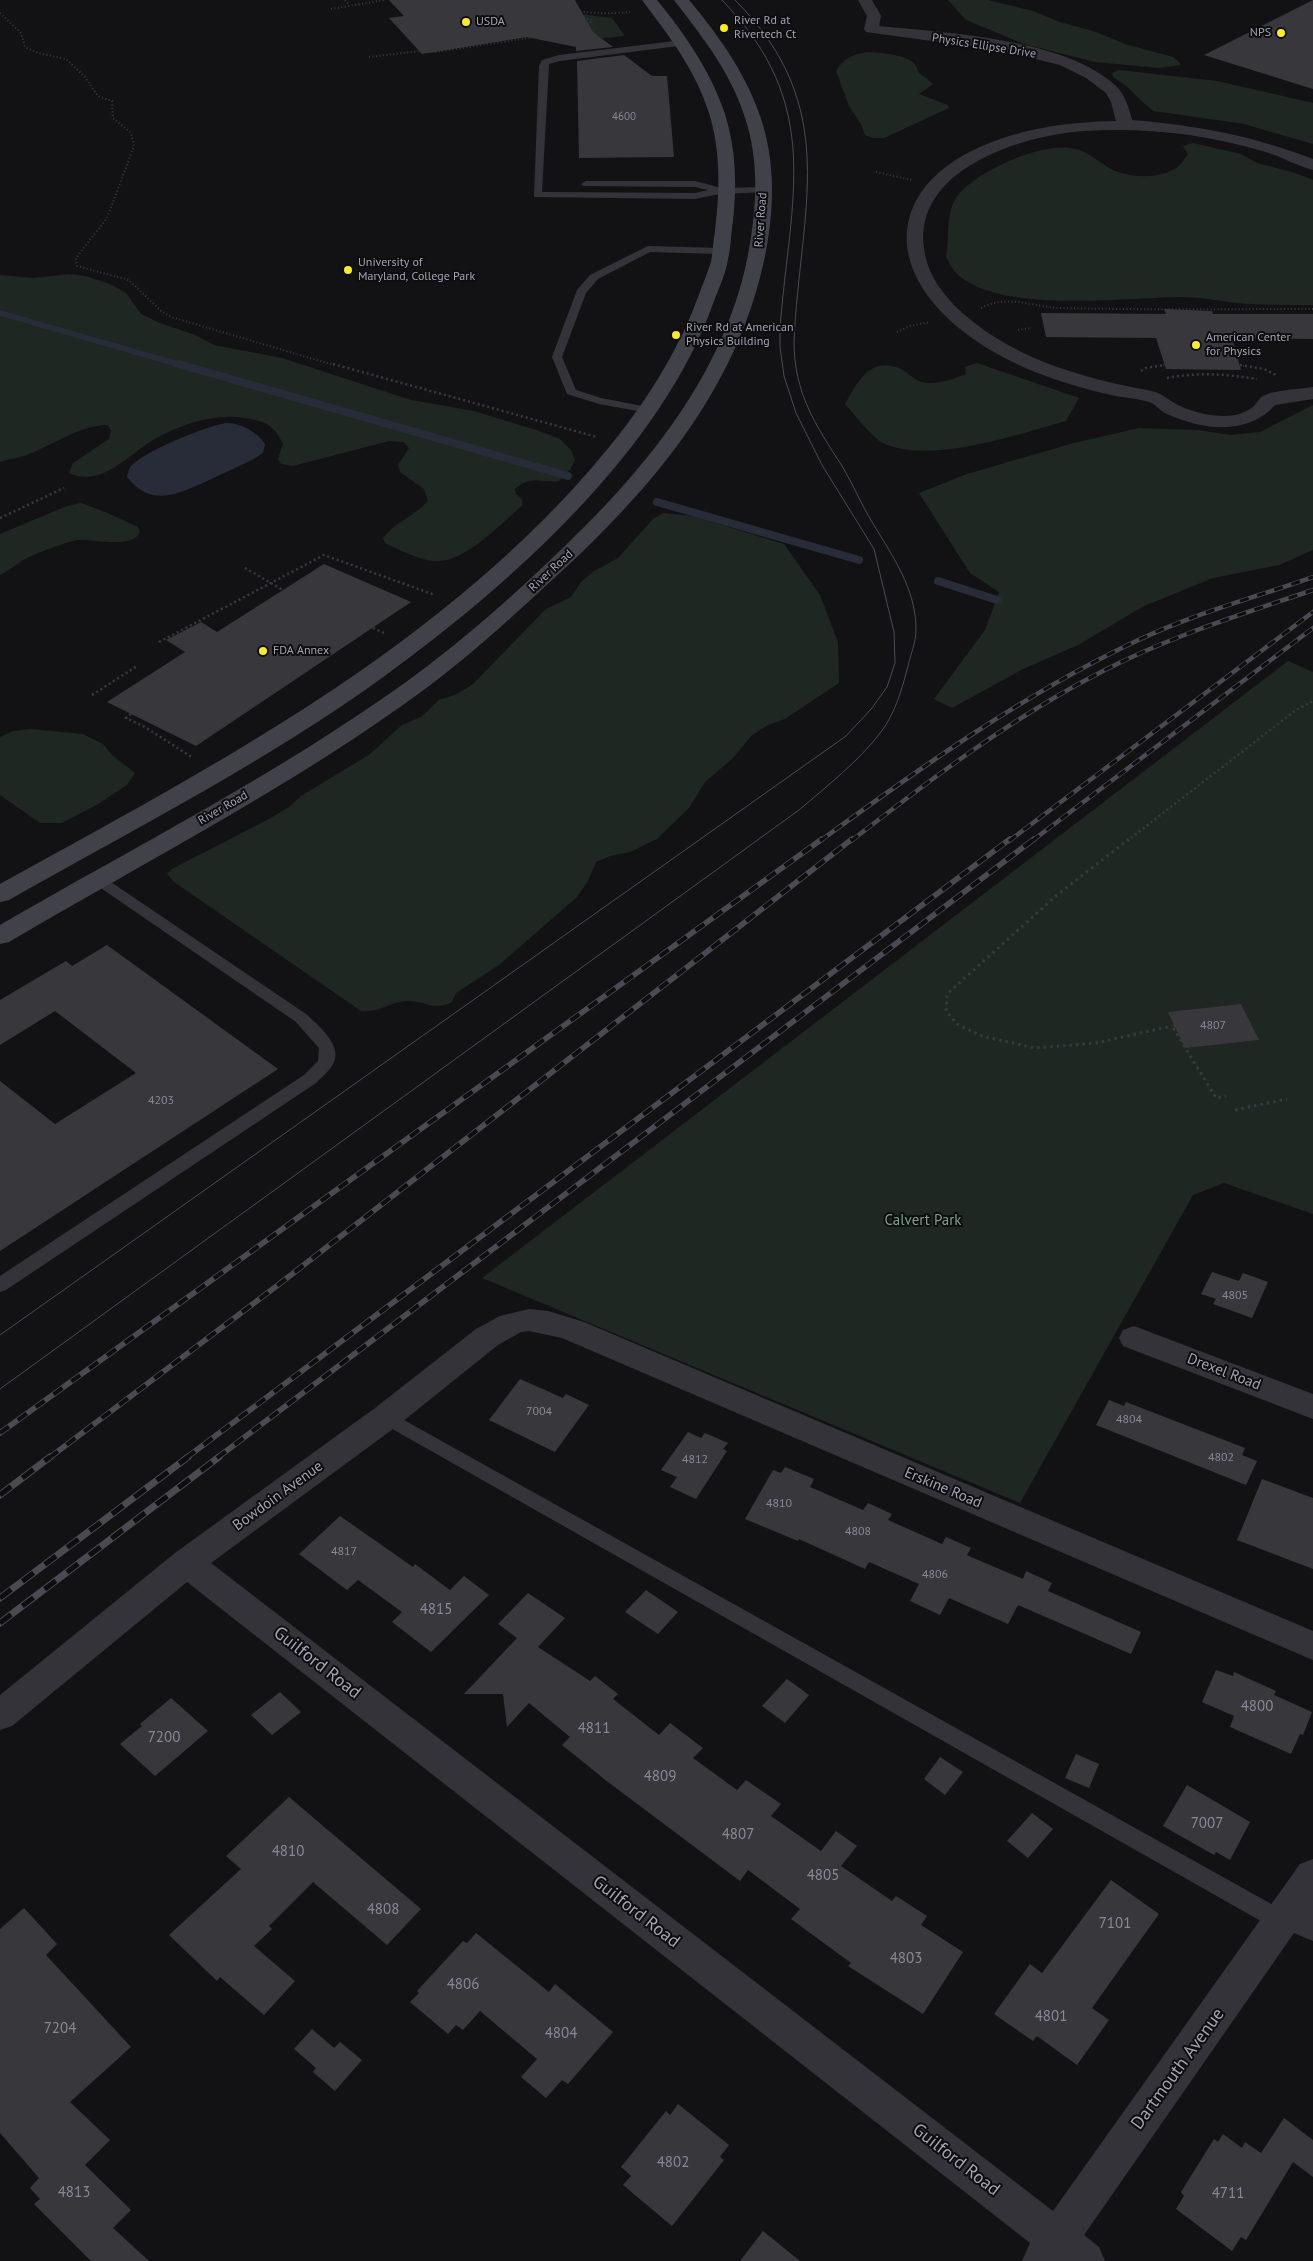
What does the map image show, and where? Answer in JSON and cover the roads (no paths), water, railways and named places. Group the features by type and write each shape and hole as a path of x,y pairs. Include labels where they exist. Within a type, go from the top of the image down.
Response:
{"street":[{"name":"River Road","path":"0,936 290,769 414,687 478,636 600,525 640,481 670,442 701,397 725,355 746,305 758,256 764,190 756,127 744,94 729,64 712,37 681,0"},
{"name":"Physics Ellipse Drive","path":"865,0 874,16 871,29 1014,48 1068,63 1098,80 1110,90 1119,102 1125,125"},
{"path":"0,894 240,759 377,671 473,596 551,523 588,486 649,410 671,375 696,327 705,305 726,230 724,191 727,163 714,104 683,43 643,6"},
{"path":"1313,164 1264,146 1177,128 1125,125 1074,128 1026,137 978,154 949,173 934,186 924,201 915,226 914,245 918,261 931,287 945,305 966,324 994,344 1052,372 1082,382 1158,398 1168,408 1199,419 1238,421 1263,409 1269,400 1313,392"},
{"name":"Bowdoin Avenue","path":"0,1715 187,1563 386,1417 487,1337 505,1326 526,1319 547,1322 573,1330"},
{"name":"Erskine Road","path":"573,1330 1313,1646"},
{"name":"Drexel Road","path":"1134,1338 1313,1407"},
{"name":"Guilford Road","path":"187,1563 1061,2254"},
{"name":"Dartmouth Avenue","path":"1061,2254 1295,1919 1313,1876"}],"lane":[{"path":"683,43 559,58 543,64 542,184 537,195 695,196 724,191 764,190"},
{"path":"577,184 695,184 724,191"},
{"path":"649,410 599,401 571,392 557,357 581,292 594,276 648,249 720,251"},
{"path":"0,1284 263,1112 310,1079 326,1062 327,1047 315,1031 301,1018 97,879"},
{"path":"386,1417 1295,1919"}],"water":[{"path":"226,423 243,426 257,435 265,444 263,453 252,460 175,494 155,495 146,493 136,487 127,477 131,466 162,446 190,434"}],"waterway":[{"path":"0,313 184,366"},
{"path":"179,364 568,476"},
{"path":"657,502 859,560"},
{"path":"938,581 997,600"}],"tram line":[{"path":"0,1335 846,736 872,708 887,687 895,663 894,632 874,549 822,465 796,413 784,376 780,347 780,328 793,195 793,155 788,116 776,78 754,39 722,0"},
{"path":"0,1389 799,810 842,773 872,743 890,717 897,702 915,639 915,614 912,600 902,573 815,422 802,392 795,360 794,341 806,203 807,161 803,120 791,80 769,40 735,0"}],"railway":[{"path":"820,841 972,734 1050,686 1091,664 1132,643 1176,624 1313,577"},
{"path":"851,841 974,750 1038,707 1071,688 1156,647 1208,626 1313,590"},
{"path":"1009,841 1313,612"},
{"path":"1032,841 1313,628"},
{"path":"0,1433 822,839"},
{"path":"49,1458 278,1285 852,839"},
{"path":"186,1458 1010,839"},
{"path":"217,1458 1034,839"},
{"path":"0,1495 50,1457"},
{"path":"0,1598 188,1457"},
{"path":"0,1623 219,1457"}],"place":[{"name":"USDA","path":"466,22"},
{"name":"River Rd at Rivertech Ct","path":"724,28"},
{"name":"NPS","path":"1281,33"},
{"name":"University of Maryland, College Park","path":"348,270"},
{"name":"River Rd at American Physics Building","path":"676,335"},
{"name":"American Center for Physics","path":"1196,345"},
{"name":"FDA Annex","path":"263,651"}],"park label":[{"name":"Calvert Park","path":"923,1221"}]}
